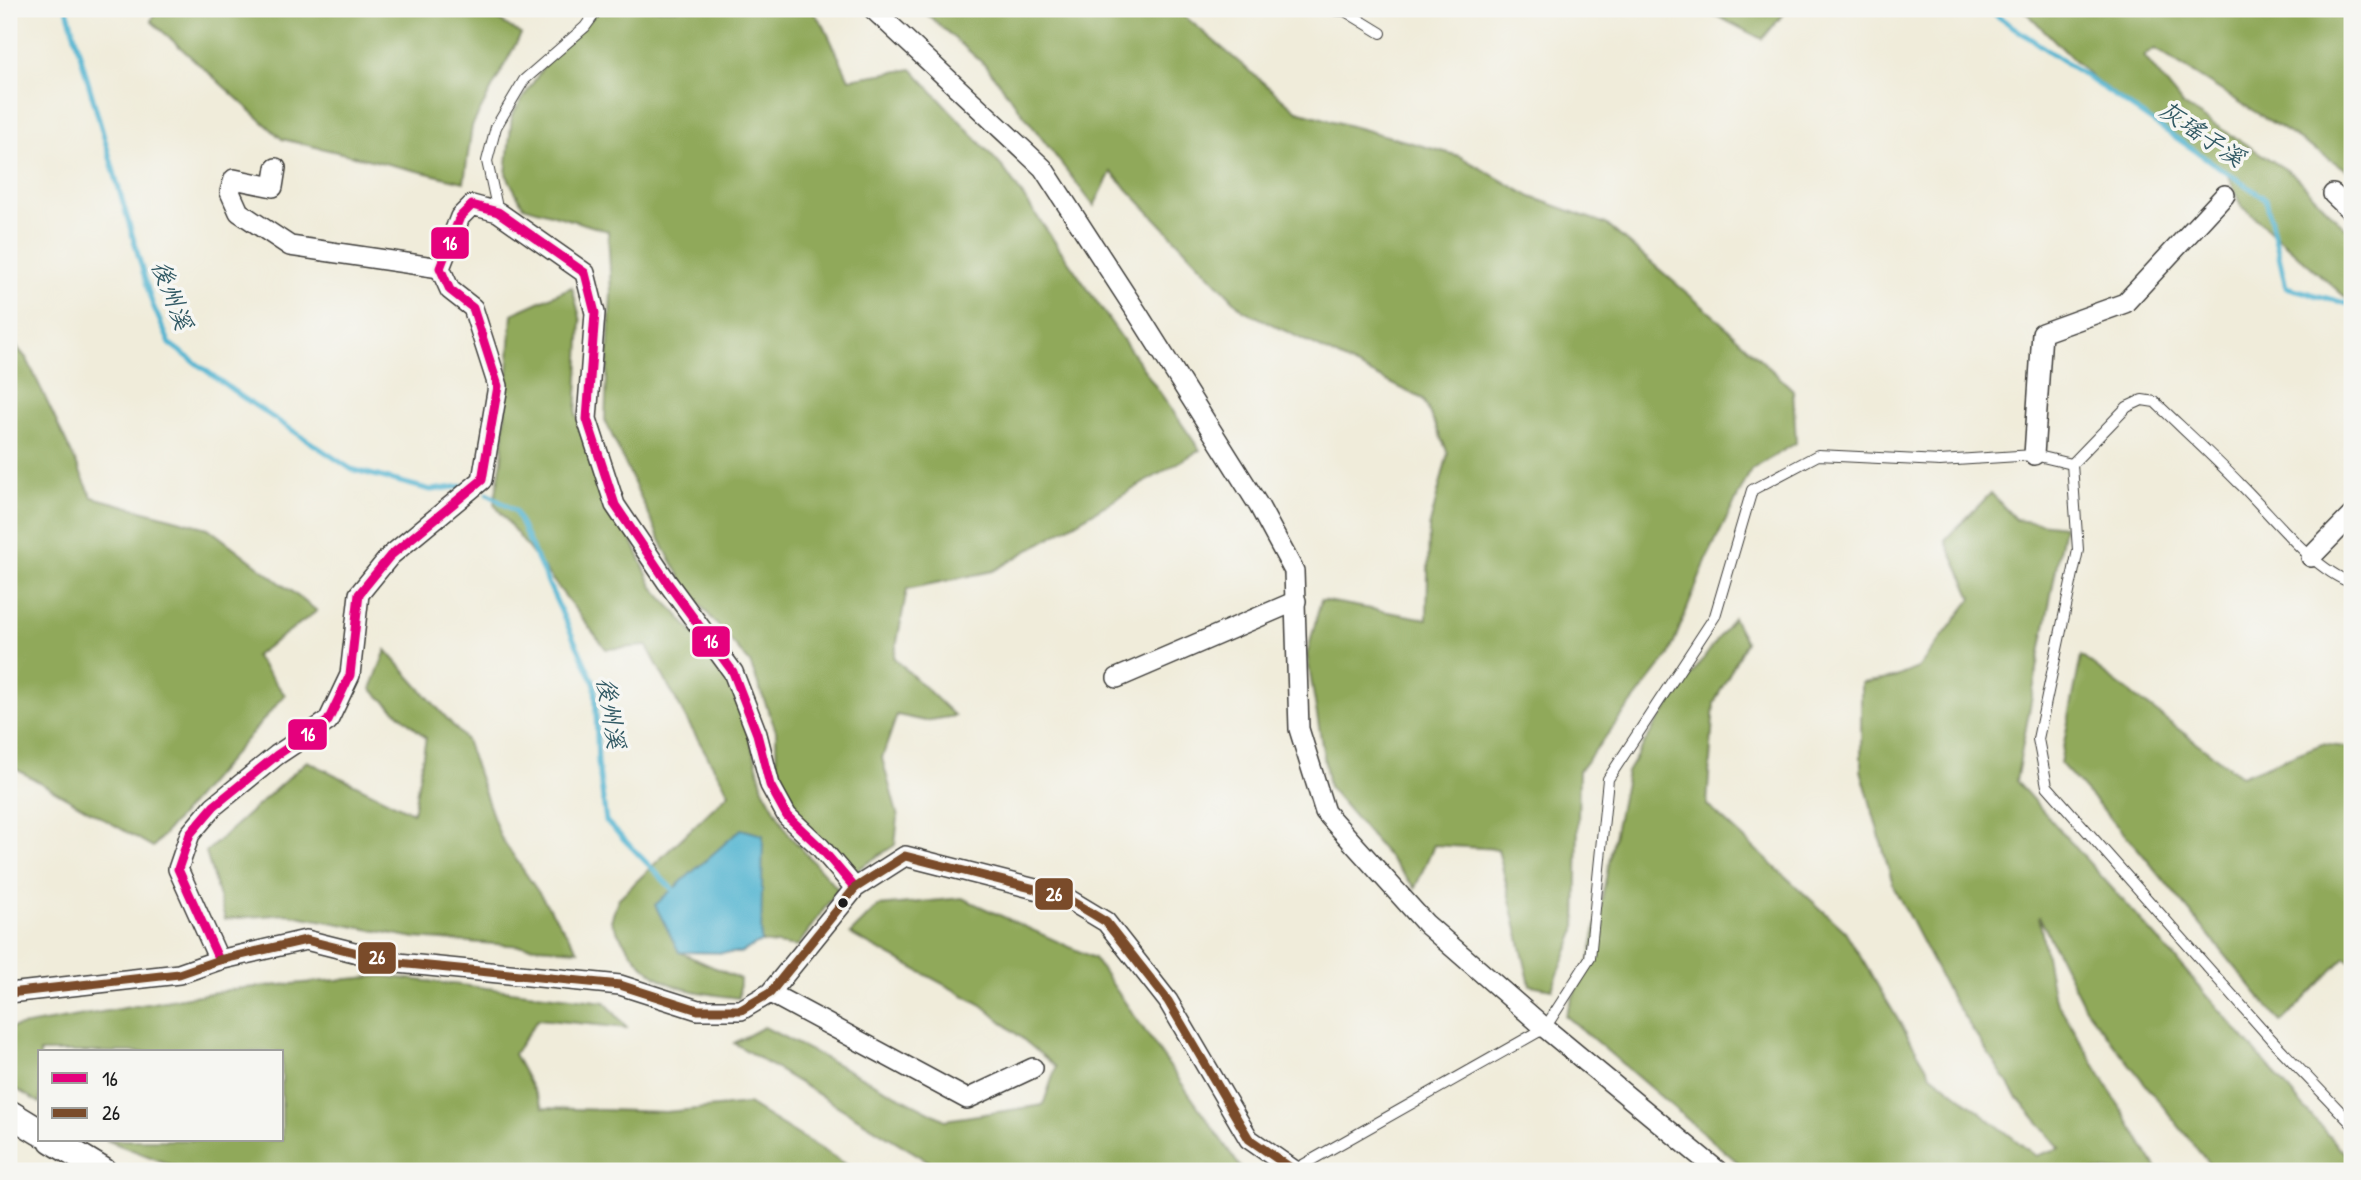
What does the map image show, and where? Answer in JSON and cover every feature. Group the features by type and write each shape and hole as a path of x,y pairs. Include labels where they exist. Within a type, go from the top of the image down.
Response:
{"street":[{"path":"873,9 1043,168 1259,506 1294,570 1299,729 1325,812 1426,924 1545,1028 1718,1171"},
{"path":"276,169 273,187 234,179 230,192 240,212 290,246 440,268"},
{"path":"2333,194 2352,212"},
{"path":"2034,455 2042,333 2125,303 2225,195"},
{"path":"219,960 178,869 190,834 214,806 277,755 328,721 350,675 359,594 390,556 482,480 498,386 473,308 450,289 440,268 460,217 472,205 498,212 585,273 595,313 587,419 615,505 733,672 757,734 770,785 787,816 820,846 855,888"},
{"path":"2311,557 2352,515"},
{"path":"1117,678 1296,601"},
{"path":"9,993 179,974 219,960 306,940 398,963 620,985 698,1010 741,1010 770,993 855,888 905,856 1063,896 1106,922 1168,1001 1249,1139 1294,1171"},
{"path":"770,993 967,1099 1032,1068"},
{"path":"9,1113 38,1131"},
{"path":"55,1142 103,1171"}],"lane":[{"path":"498,212 487,161 496,127 524,80 584,27 598,9"},
{"path":"1319,9 1345,11 1381,33"},
{"path":"2352,583 2338,578 2311,557 2155,402 2142,400 2127,407 2072,464 2078,550 2038,739 2048,786 2262,1029 2352,1124"},
{"path":"1294,1171 1545,1028 1590,958 1608,779 1715,616 1752,490 1818,455 1940,461 2034,455 2072,464"}],"green space":[{"path":"156,9 502,9 494,17 521,34 472,126 464,182 282,139 151,21"},
{"path":"601,9 811,9 824,26 849,79 912,69 1004,169 1200,450 993,571 907,589 894,658 955,716 925,721 897,715 882,758 898,817 895,845 855,871 809,828 777,789 776,731 750,663 689,592 664,548 605,420 611,292 608,231 523,206 506,174 512,115 551,55"},
{"path":"921,9 1176,9 1297,111 1459,156 1531,197 1606,224 1714,316 1793,390 1796,443 1751,470 1708,556 1669,655 1579,771 1576,930 1552,989 1530,985 1498,849 1434,845 1415,888 1329,787 1307,655 1321,600 1427,619 1429,528 1448,453 1423,399 1243,310 1111,172 1094,206 986,66"},
{"path":"1703,9 1788,9 1762,39"},
{"path":"2023,9 2352,9 2352,173 2155,49 2144,56 2183,105 2293,174 2352,235 2352,303 2242,206 2227,173 2093,79"},
{"path":"572,287 581,321 576,414 652,586 724,668 748,731 763,788 789,835 838,889 797,947 761,942 760,906 679,952 740,979 739,998 677,987 663,980 637,959 611,921 618,899 729,793 647,646 606,649 494,504 502,460 512,314"},
{"path":"9,338 27,359 92,497 208,528 317,611 255,656 285,695 153,847 9,765"},
{"path":"1991,493 2016,520 2064,526 2016,781 2339,1148 2352,1158 2352,1171 2217,1171 2212,1168 2085,1008 2039,916 2053,995 2158,1171 1748,1171 1565,1015 1590,958 1627,772 1656,724 1733,618 1746,642 1714,703 1707,805 1845,931 1930,1073 2036,1156 2060,1148 2017,1097 1949,994 1894,888 1861,770 1861,683 1894,678 1918,668 1972,598 1945,540"},
{"path":"386,650 466,740 500,836 578,950 415,938 287,914 225,919 206,852 307,761 413,813 426,738 371,689"},
{"path":"2081,656 2241,776 2322,744 2352,748 2352,961 2345,957 2281,1023 2139,850 2060,763"},
{"path":"962,898 1094,958 1243,1171 1017,1171 938,1167 734,1043 764,1027 945,1120 1043,1105 1056,1067 982,1005 850,934 878,906"},
{"path":"383,976 605,1002 627,1028 538,1019 514,1054 543,1108 666,1112 748,1104 857,1171 187,1171 111,1142 284,1142 284,1050 38,1050 38,1102 9,1085 9,1028 234,989"}],"water":[{"path":"741,829 763,835 761,942 740,953 679,952 655,905"}],"waterway":[{"name":"後州溪","path":"67,9 152,303 170,344 242,397 351,469 431,490 463,486"},
{"name":"灰瑤子溪","path":"1987,9 2266,199 2286,287 2352,305"},
{"name":"後州溪","path":"488,494 515,511 595,685 598,763 606,821 677,894"}],"transit line":[{"name":"16","path":"219,960 178,869 190,834 214,806 277,755 328,721 350,675 359,594 390,556 482,480 498,386 473,308 450,290 440,268 460,217 472,205 498,212 585,273 595,313 587,419 615,505 733,672 757,734 770,785 787,816 820,847 855,888"},
{"name":"26","path":"9,993 179,974 219,960 306,940 398,963 620,985 698,1010 741,1010 770,993 855,888 905,856 1063,896 1106,922 1168,1001 1249,1139 1295,1171"}]}
